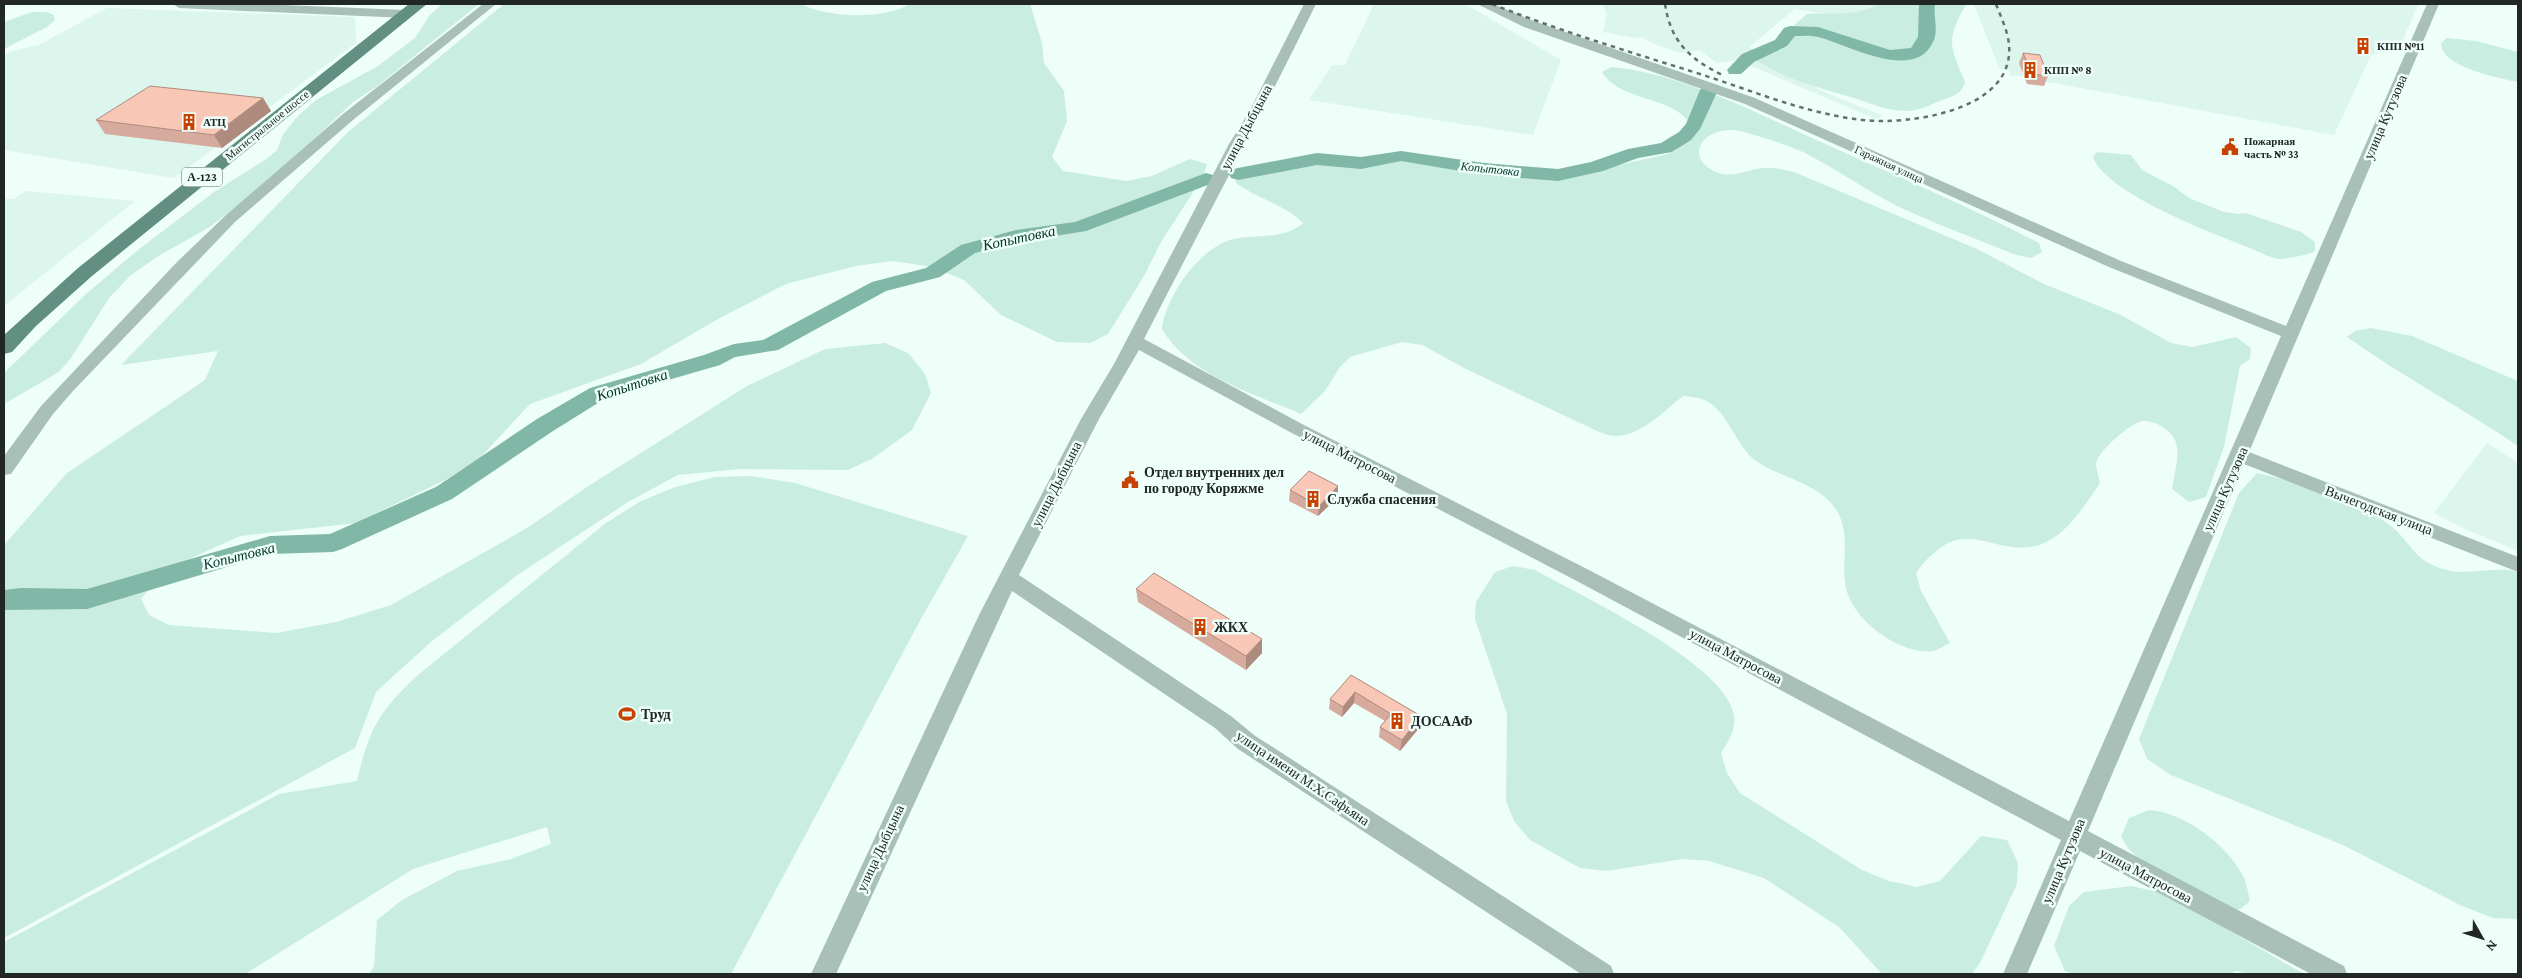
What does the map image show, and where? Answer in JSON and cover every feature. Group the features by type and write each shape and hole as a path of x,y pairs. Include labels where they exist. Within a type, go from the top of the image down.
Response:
{"main road":[{"name":"Магистральное шоссе","path":"4,347 29,321 85,272 412,9"}],"street":[{"path":"179,4 412,9"},
{"path":"4,469 47,410 67,387 209,239 348,117 490,4"},
{"name":"улица Дыбцына","path":"822,974 961,672 1008,578 1090,419 1135,341 1236,144 1256,112 1310,4"},
{"name":"Гаражная улица","path":"1483,4 1529,24 1750,100 2114,264 2291,334"},
{"name":"улица Кутузова","path":"2015,974 2073,836 2240,456 2433,4"},
{"name":"улица Матросова","path":"1135,341 1296,428 1598,583 2335,974"},
{"name":"Вычегодская улица","path":"2240,456 2518,565"},
{"name":"улица имени М.Х.Сафьяна","path":"1008,578 1224,722 1246,742 1602,974"}],"shaded area":[{"path":"442,4 479,4 376,87 353,102 290,162 235,208 208,228 160,255 131,275 109,298 71,358 59,372 4,404 4,373 86,294 138,250 214,192 268,158 277,150 283,134 298,116 316,100 378,66 415,38 429,16"},
{"path":"504,4 801,4 825,12 871,15 886,13 909,4 1030,4 1042,43 1044,63 1064,91 1067,121 1052,157 1063,171 1126,181 1152,176 1190,159 1207,164 1203,177 1161,242 1144,276 1108,334 1090,343 1057,342 1001,315 964,280 932,267 893,261 856,266 786,284 718,319 641,364 530,404 480,458 445,480 356,523 240,536 163,571 141,599 149,615 169,625 276,633 336,622 391,605 527,528 590,485 747,386 825,349 885,343 908,353 925,374 931,393 912,430 872,459 848,470 740,469 678,475 628,502 519,574 432,641 376,692 355,748 4,938 4,545 67,473 205,380 218,351 121,365 348,132"},
{"path":"1374,4 1465,4 1561,60 1533,135 1309,100 1332,65 1345,65"},
{"path":"1602,4 1906,4 1889,23 1795,9 1749,47 1795,77 1825,92 1883,116 1876,119 1737,60 1717,63 1699,50 1681,53 1641,37 1634,38 1603,32 1607,13"},
{"path":"1878,4 1966,4 1955,26 1952,43 1965,82 1959,92 1920,109 1910,111 1893,110 1788,77 1750,55 1776,41 1807,14 1851,13"},
{"path":"1974,4 2418,4 2402,42 2383,41 2381,53 2371,55 2334,135 2054,83 2043,82 2044,86 2027,84 2024,77 2009,75 2010,71 1999,68"},
{"path":"107,8 355,17 356,43 174,178 4,150 4,55 12,51 39,45"},
{"path":"32,12 46,12 54,15 55,20 47,27 4,49 4,22"},
{"path":"2447,38 2476,41 2518,52 2518,82 2472,70 2450,59 2443,51 2441,43"},
{"path":"1611,67 1663,77 1745,107 2012,229 2039,243 2042,252 2031,258 2013,254 1940,225 1897,206 1805,153 1744,132 1730,130 1718,132 1708,136 1702,143 1699,151 1701,159 1707,167 1719,173 1742,173 1768,168 1794,172 1977,249 2044,284 2121,315 2171,343 2192,347 2236,337 2251,348 2250,359 2240,366 2224,447 2206,497 2189,502 2172,489 2177,445 2170,432 2158,424 2148,421 2131,426 2102,452 2096,464 2100,483 2073,520 2056,536 2035,546 2022,548 1974,539 1962,539 1950,542 1926,560 1916,574 1921,591 1950,643 1937,650 1920,651 1907,648 1881,634 1869,625 1852,603 1845,583 1843,526 1833,506 1814,490 1756,461 1742,446 1725,418 1711,404 1702,399 1683,396 1644,427 1626,435 1611,436 1466,369 1422,345 1402,342 1350,357 1340,367 1325,391 1301,414 1243,390 1206,371 1174,345 1162,329 1169,303 1176,290 1195,264 1206,254 1218,245 1230,240 1287,232 1303,223 1288,211 1235,182 1240,173 1253,168 1367,158 1433,157 1519,168 1596,170 1664,155 1675,151 1690,138 1694,131 1687,119 1664,105 1622,90 1602,72"},
{"path":"2097,152 2131,155 2142,170 2173,186 2189,198 2224,212 2246,213 2301,232 2315,242 2315,251 2289,258 2274,258 2188,223 2138,198 2118,184 2102,171 2093,157"},
{"path":"26,191 135,201 4,306 4,199 14,199"},
{"path":"2371,328 2412,336 2518,381 2518,446 2347,337 2355,331"},
{"path":"2487,443 2518,463 2518,551 2465,529 2434,513"},
{"path":"2257,473 2327,493 2362,508 2391,526 2425,561 2443,569 2462,572 2509,570 2518,572 2518,919 2493,918 2462,906 2343,845 2171,775 2147,759 2139,739 2239,493"},
{"name":"Труд","path":"752,476 795,483 968,536 922,617 731,974 369,974 374,966 377,920 402,900 457,871 511,859 551,844 547,827 413,869 245,974 4,974 4,942 279,794 357,781 371,734 377,722 394,699 418,675 606,523 641,501 675,487 715,477"},
{"path":"1513,566 1535,570 1616,614 1679,653 1706,674 1725,695 1734,715 1733,731 1721,753 1727,773 1740,793 1862,870 1889,881 1917,887 1940,881 1981,836 2007,840 2018,863 2017,884 1980,963 1972,974 1882,974 1839,927 1764,878 1709,861 1683,859 1606,871 1580,868 1530,840 1514,821 1506,801 1507,714 1475,619 1476,602 1495,572"},
{"path":"2149,810 2162,812 2189,823 2215,842 2236,864 2243,876 2250,901 2239,910 2224,907 2140,860 2121,837 2129,818"},
{"path":"2131,886 2159,892 2187,906 2304,974 2251,974 2235,971 2232,974 2073,974 2065,971 2054,946 2069,906 2084,892"}],"building":[{"path":"2023,53 2040,55 2048,76 2032,74"},
{"path":"150,86 263,98 214,135 96,120"},
{"path":"1309,471 1338,486 1319,506 1290,490"},
{"path":"1154,573 1262,639 1246,656 1136,589"},
{"path":"1351,675 1421,716 1402,740 1380,727 1391,714 1355,692 1343,707 1330,699"}],"waterway":[{"name":"Копытовка","path":"1735,70 1748,58 1781,43 1790,31 1818,32 1890,55 1905,55 1917,51 1925,42 1927,4"},
{"name":"Копытовка","path":"1238,174 1317,159 1361,163 1401,156 1484,169 1558,175 1596,167 1634,153 1666,148 1685,136 1694,125 1709,90"},
{"name":"Копытовка","path":"4,600 21,598 87,599 270,545 333,543 444,493 545,425 598,393 712,360 727,352 770,345 879,286 933,273 968,249 1016,236 1079,227 1206,179"}],"railway":[{"path":"1492,4 1569,32 1801,107 1842,117 1882,121 1927,117 1951,111 1972,102 1990,90 2003,74 2009,55 2007,35 1996,4"},
{"path":"1665,4 1672,29 1684,48 1701,63 1724,76"}],"place":[{"name":"КПП №11","path":"2363,46"},
{"name":"КПП № 8","path":"2030,70"},
{"name":"АТЦ","path":"189,122"},
{"name":"Пожарная часть № 33","path":"2230,147"},
{"name":"Отдел внутренних дел по городу Коряжме","path":"1130,480"},
{"name":"Служба спасения","path":"1313,499"},
{"name":"ЖКХ","path":"1200,627"},
{"name":"Труд","path":"627,714"},
{"name":"ДОСААФ","path":"1397,721"}]}
